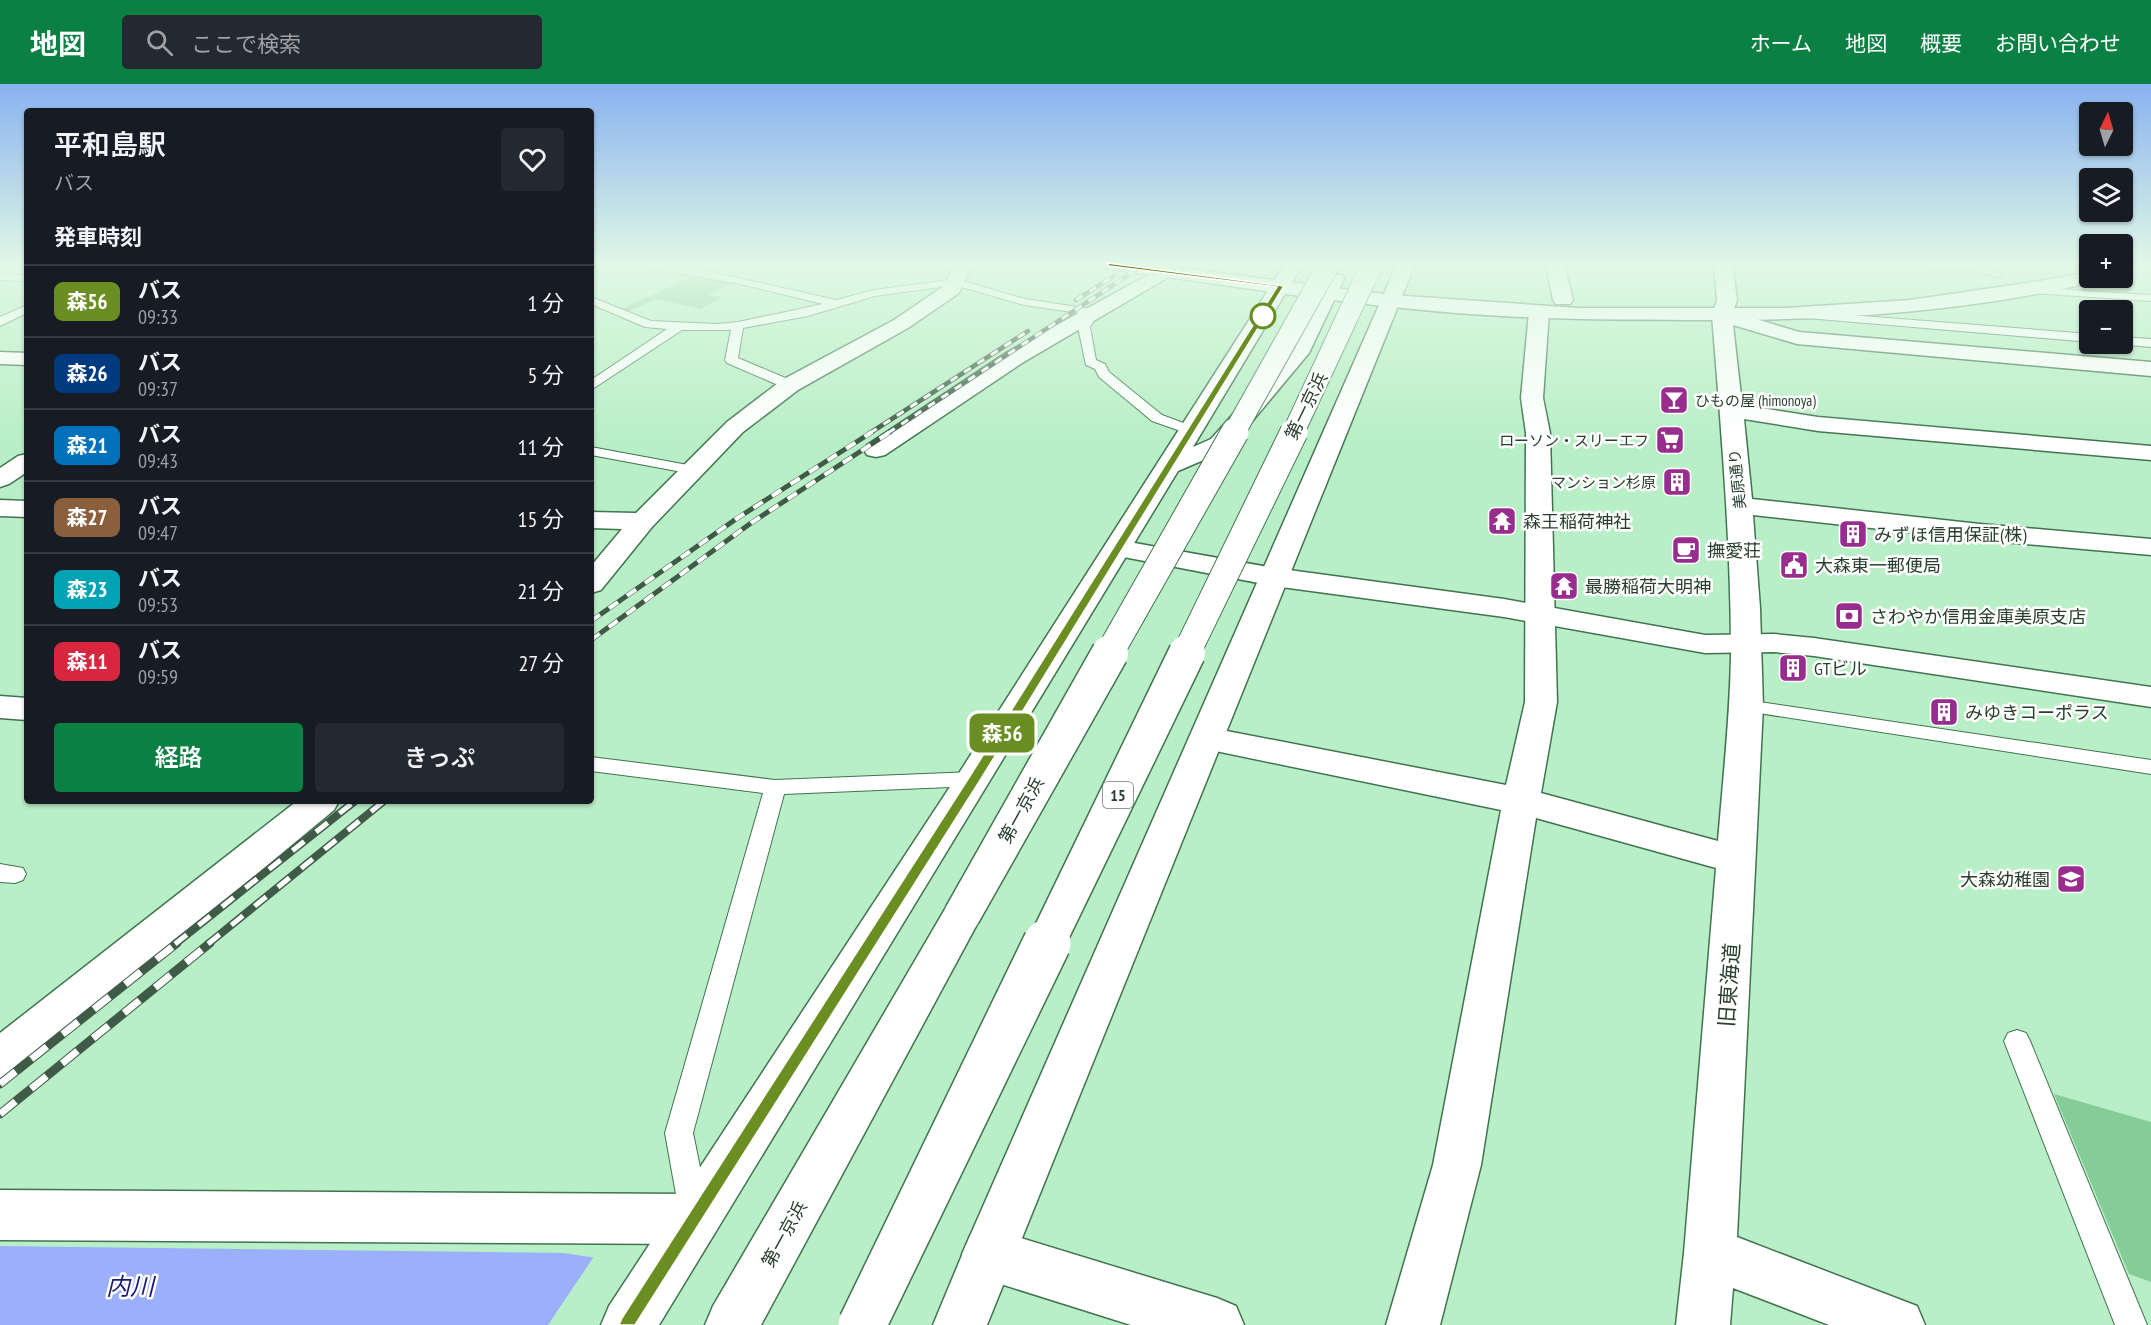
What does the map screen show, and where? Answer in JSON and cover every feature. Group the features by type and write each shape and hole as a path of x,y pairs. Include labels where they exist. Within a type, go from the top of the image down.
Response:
{"main road":[{"path":"594,580 643,520 735,427 790,385 904,322"},
{"path":"876,450 1014,358 1076,322"},
{"path":"628,1325 974,779 1259,322"},
{"name":"15","path":"1171,465 1220,444 1323,322"},
{"name":"第一京浜","path":"732,1325 962,915 1331,322"},
{"name":"第一京浜","path":"862,1325 1325,367 1341,322"},
{"name":"15","path":"975,1287 1274,577 1345,322"},
{"path":"1413,1325 1457,1165 1521,801 1541,702 1538,433 1532,398 1548,322"},
{"name":"美原通り","path":"1725,322 1730,410 1741,506 1747,644"},
{"path":"1758,322 1797,338 2151,369"},
{"path":"0,358 24,359"},
{"path":"1730,410 1818,424 2151,453"},
{"path":"0,479 24,463"},
{"path":"1741,506 1980,532 2151,547"},
{"path":"0,508 24,509"},
{"path":"594,520 643,520"},
{"path":"1118,548 1274,577 1541,615 1705,644 1774,643 1814,647 2151,697"},
{"name":"旧東海道","path":"1703,1325 1737,860 1746,706 1747,644"},
{"path":"0,707 24,709"},
{"path":"1206,738 1521,801 1737,860"},
{"path":"0,1059 317,804"},
{"path":"0,1215 688,1229"},
{"path":"1710,1253 1898,1325"},
{"path":"975,1287 1217,1325"}],"lane":[{"path":"645,322 717,328 758,322"},
{"path":"1087,322 1084,327 1090,362 1100,367 1104,374 1157,418 1192,430"},
{"path":"1886,322 2079,337"},
{"path":"594,384 679,326"},
{"path":"738,326 731,360 790,385"},
{"path":"2133,342 2151,343"},
{"path":"594,452 693,470"},
{"path":"1746,706 2151,767"},
{"path":"594,764 775,787 974,779"},
{"path":"688,1229 679,1133 775,787"},
{"path":"2017,1041 2131,1325"}],"green space":[{"path":"2054,1094 2151,1122 2151,1282 2129,1274"}],"water":[{"name":"内川","path":"0,1246 564,1253 1029,1325 0,1325"}],"pier":[{"path":"595,1255 1029,1322 1032,1325 548,1325"}],"railway":[{"path":"888,433 1057,322"},
{"path":"870,433 1028,331"},
{"path":"594,619 736,519 872,432"},
{"path":"594,638 751,523 890,432"},
{"path":"175,944 351,804"},
{"path":"208,944 380,804"},
{"path":"0,1084 177,943"},
{"path":"0,1114 210,943"}],"bus line":[{"name":"森56","path":"628,1325 974,779 1259,322"}],"place":[{"name":"ひもの屋 (himonoya)","path":"1674,400"},
{"name":"ローソン・スリーエフ","path":"1670,440"},
{"name":"マンション杉原","path":"1677,482"},
{"name":"森王稲荷神社","path":"1502,521"},
{"name":"みずほ信用保証(株)","path":"1853,534"},
{"name":"撫愛荘","path":"1686,550"},
{"name":"大森東一郵便局","path":"1794,565"},
{"name":"最勝稲荷大明神","path":"1564,586"},
{"name":"さわやか信用金庫美原支店","path":"1849,616"},
{"name":"GTビル","path":"1793,668"},
{"name":"みゆきコーポラス","path":"1944,712"},
{"name":"大森幼稚園","path":"2071,879"}]}
